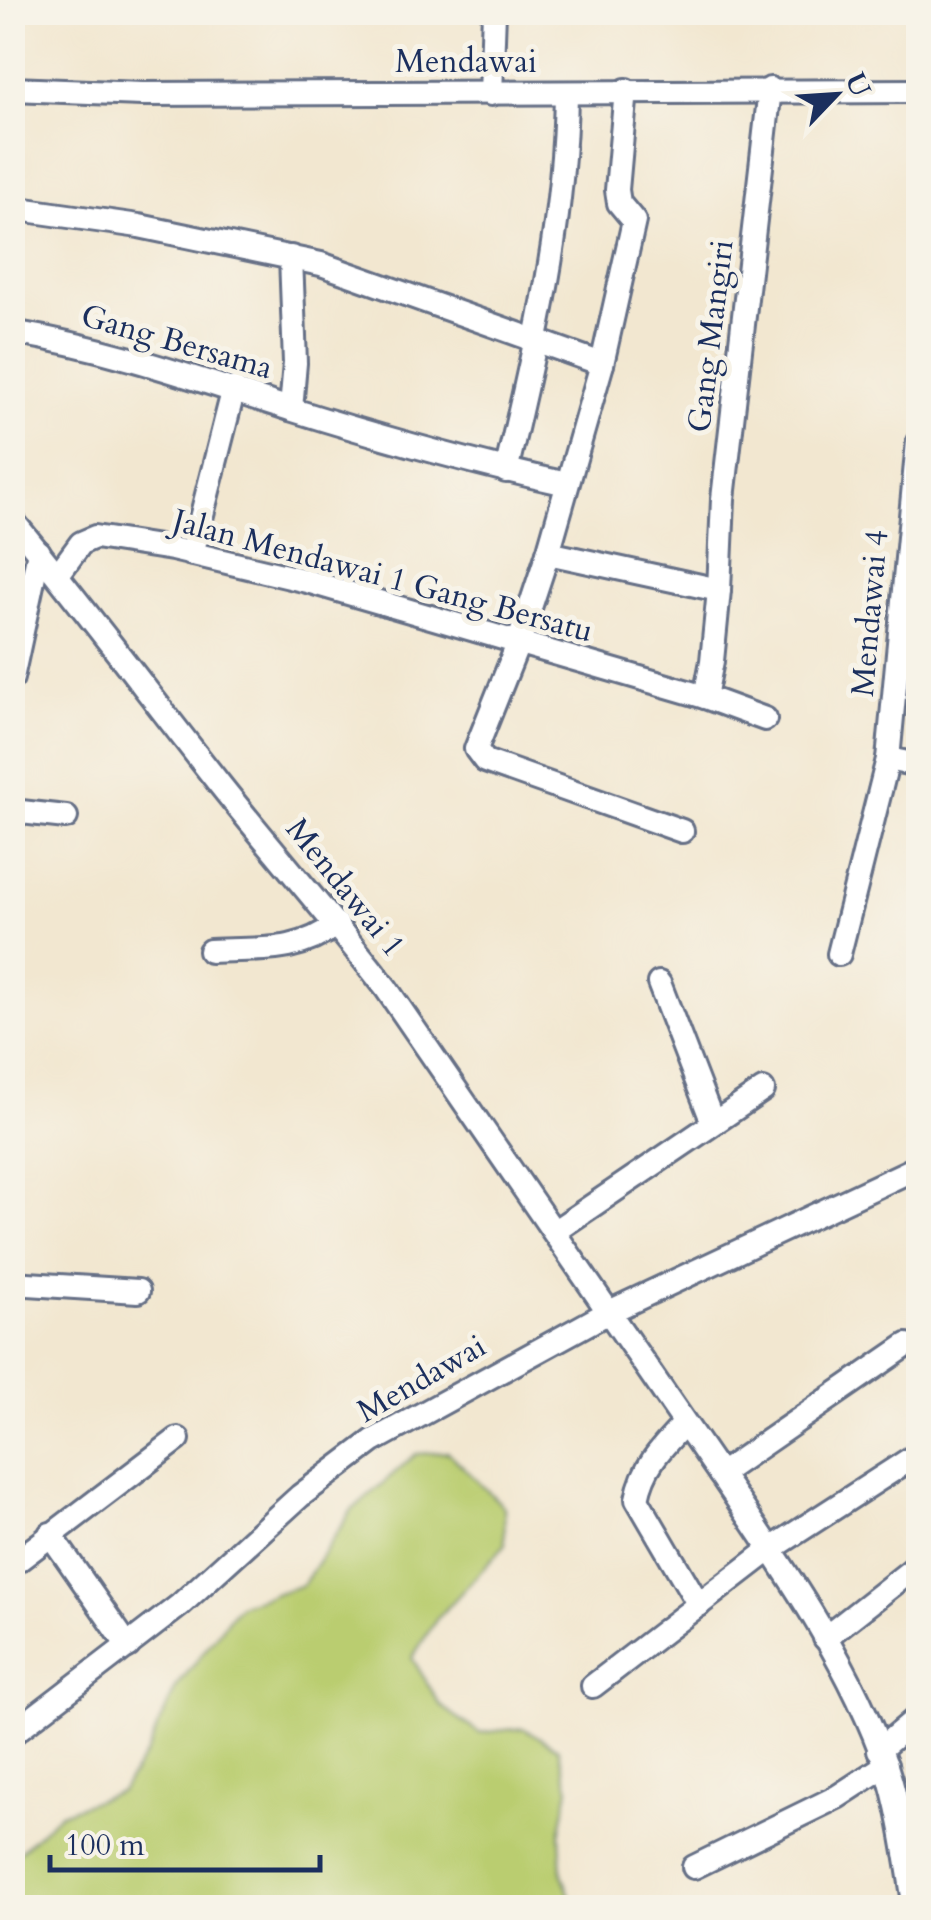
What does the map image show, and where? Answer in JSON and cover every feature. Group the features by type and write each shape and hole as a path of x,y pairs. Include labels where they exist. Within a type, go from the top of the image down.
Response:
{"street":[{"path":"491,94 494,12"},
{"name":"Mendawai","path":"12,89 142,94 918,91"},
{"path":"626,90 617,190 619,202 634,222 602,364 548,553 518,644 477,738 476,749 480,758 682,832"},
{"name":"Gang Mangiri","path":"704,697 720,590 723,498 770,90"},
{"path":"506,471 553,252 566,94"},
{"path":"12,208 139,226 321,264 602,364"},
{"name":"Gang Bersama","path":"12,332 123,354 291,409 295,363 291,258"},
{"path":"192,554 234,388"},
{"path":"291,409 506,471 568,484"},
{"name":"Mendawai 4","path":"839,954 888,758 918,442"},
{"name":"Mendawai 1","path":"12,520 59,574 224,790 386,988 771,1550 825,1638 908,1815 915,1908"},
{"name":"Jalan Mendawai 1 Gang Bersatu","path":"59,574 81,543 95,537 192,554 307,580 704,697 765,719"},
{"path":"12,678 39,552"},
{"path":"548,553 720,590"},
{"path":"888,758 918,765"},
{"path":"12,811 66,816"},
{"path":"210,950 294,946 319,937 337,924"},
{"path":"659,983 712,1123"},
{"path":"555,1231 764,1090"},
{"name":"Mendawai","path":"12,1734 128,1646 352,1455 448,1397 607,1313 918,1167"},
{"path":"12,1283 138,1290"},
{"path":"720,1474 907,1346"},
{"path":"684,1424 650,1461 637,1499 699,1605"},
{"path":"12,1565 178,1439"},
{"path":"593,1686 771,1550 918,1454"},
{"path":"50,1534 128,1646"},
{"path":"825,1638 918,1565"},
{"path":"694,1866 837,1797 882,1758 918,1717"}],"green space":[{"path":"448,1452 504,1507 505,1545 436,1620 412,1658 441,1706 479,1733 523,1728 558,1748 569,1788 560,1835 562,1874 574,1907 13,1907 13,1858 60,1813 121,1791 146,1754 176,1688 239,1605 303,1585 351,1511 416,1454"}]}
